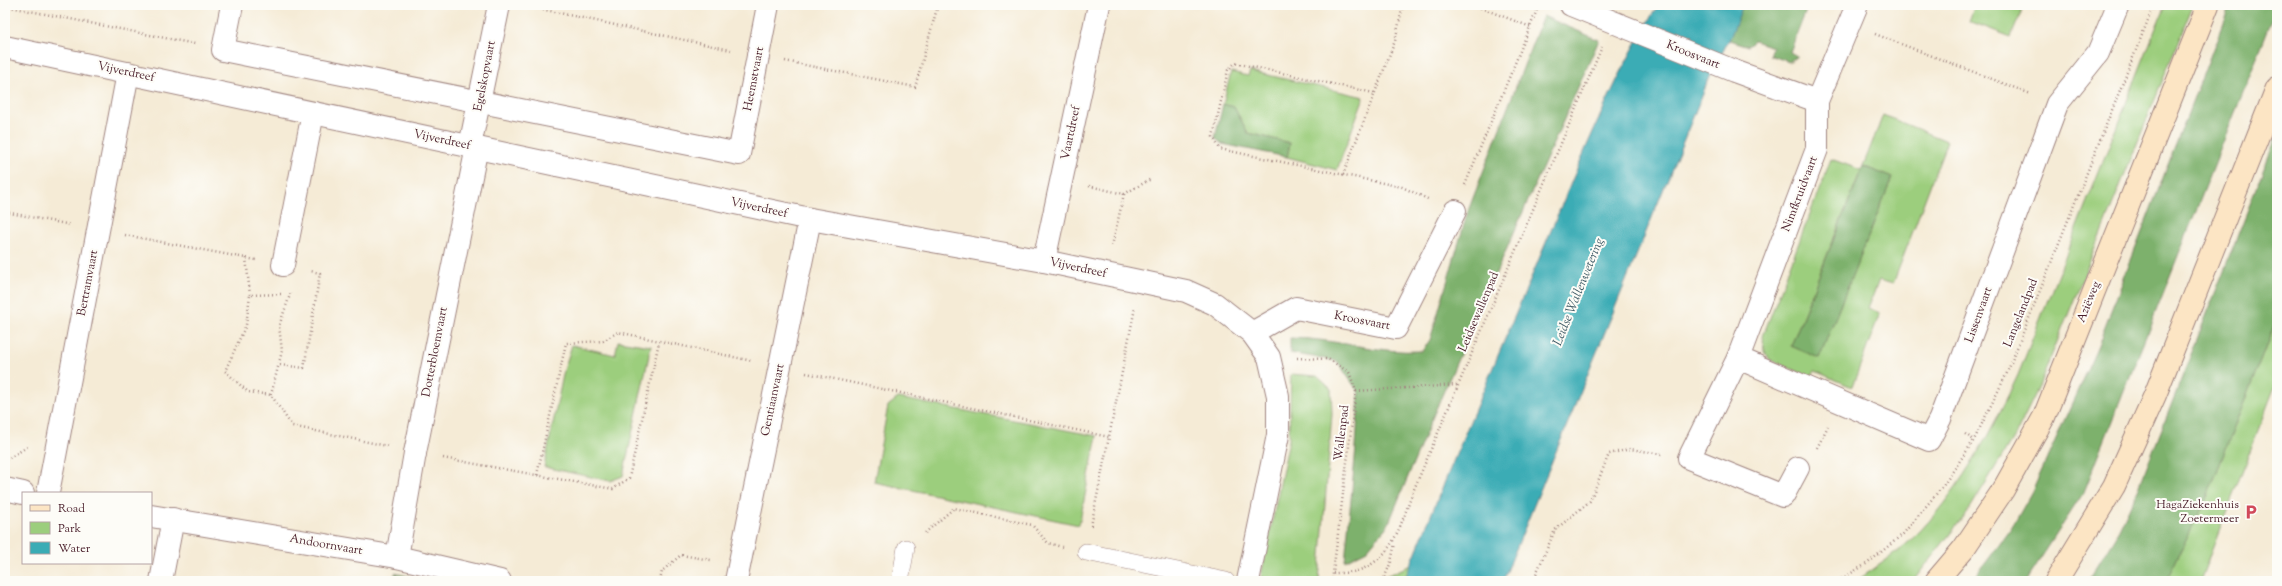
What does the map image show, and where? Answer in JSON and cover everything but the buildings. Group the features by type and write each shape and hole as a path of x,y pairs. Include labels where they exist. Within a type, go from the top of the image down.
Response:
{"main road":[{"name":"Aziëweg","path":"1936,581 1964,548 2003,490 2044,417 2208,5"},
{"path":"2056,581 2114,486 2155,395 2277,88"}],"street":[{"path":"232,5 223,50 480,103"},
{"name":"Egelskopvaart","path":"473,147 499,5"},
{"name":"Heemstvaart","path":"480,103 739,154 768,5"},
{"name":"Vaartdreef","path":"1044,261 1099,5"},
{"name":"Kroosvaart","path":"1572,5 1734,71 1816,101"},
{"name":"Lissenvaart","path":"1738,358 1929,440 1940,419 2057,104 2098,53 2118,5"},
{"name":"Nimfkruidvaart","path":"1689,458 1738,358 1817,149 1816,101 1853,14"},
{"name":"Vijverdreef","path":"5,46 810,219 1044,261 1141,280 1186,291 1215,304 1252,332 1269,357 1278,396 1278,435 1248,581"},
{"name":"Bertramvaart","path":"48,492 128,73"},
{"path":"290,267 313,113"},
{"name":"Dotterbloemvaart","path":"397,557 415,453 473,147"},
{"name":"Kroosvaart","path":"1252,332 1296,308 1396,328 1455,211"},
{"name":"Gentiaanvaart","path":"737,573 810,219"},
{"path":"1689,458 1783,496 1798,468"},
{"path":"5,489 22,493"},
{"name":"Andoornvaart","path":"152,516 397,557 500,581"},
{"path":"161,581 172,519"}],"lane":[{"path":"900,581 906,548"},
{"path":"1086,552 1226,581"}],"path":[{"path":"522,5 758,56 915,87 938,5"},
{"path":"1344,175 1395,40 1403,5"},
{"path":"1473,5 1531,27"},
{"path":"1374,93 1235,63 1228,70 1213,138 1220,149 1402,187 1455,211 1539,5"},
{"name":"Langelandpad","path":"1838,581 1868,563 1903,534 1943,486 1974,440 2007,373 2154,5"},
{"path":"5,6 223,50"},
{"path":"1853,14 2057,104"},
{"name":"Leidsewallenpad","path":"1333,573 1356,572 1373,564 1395,542 1412,494 1458,385 1617,24"},
{"path":"1062,179 1124,194 1151,179"},
{"path":"1106,274 1124,194"},
{"path":"5,212 320,273 304,368 280,365"},
{"path":"246,258 250,295 246,325 225,371 248,392 270,395 292,426 415,453 613,489 629,478 659,342"},
{"path":"270,395 280,365 282,351 279,326 290,294 290,267"},
{"path":"906,548 954,508 1032,525 1048,543 1086,552 1141,280"},
{"path":"250,295 290,294"},
{"name":"Wallenpad","path":"1269,357 1328,359 1349,372 1356,391 1332,581"},
{"path":"1356,391 1458,385"},
{"path":"1798,468 1819,446 1838,400"},
{"path":"1533,581 1555,530 1590,501 1610,454 1630,448 1689,458"},
{"path":"1383,581 1391,562 1395,542"},
{"path":"660,581 662,570 681,555 737,573"}],"green space":[{"path":"1743,5 1801,5 1807,8 1790,52 1797,56 1789,62 1770,55 1773,47 1754,41 1748,46 1729,40"},
{"path":"1975,5 2024,5 2011,37 1969,21"},
{"path":"2165,5 2193,5 2038,389 2017,432 1969,510 1913,581 1856,581 1898,551 1921,530 1936,513 1976,456 1998,416 2018,375"},
{"path":"2230,5 2277,5 2277,7 2084,492 2026,581 1972,581 2011,529 2032,492 2098,345"},
{"path":"1543,16 1599,40 1436,409 1388,525 1367,550 1345,561 1356,447 1359,393 1337,361 1290,353 1290,338 1323,340 1389,350 1422,351 1430,340 1468,211"},
{"path":"1250,71 1364,97 1337,170 1287,157 1290,143 1248,133 1234,107 1223,104 1231,72 1248,76"},
{"path":"1223,104 1234,107 1248,133 1290,143 1287,157 1222,144 1215,138"},
{"path":"1883,115 1947,141 1893,284 1879,280 1868,308 1880,313 1852,387 1815,371 1811,377 1770,360 1764,352 1763,336 1831,159 1861,170 1791,346 1819,358 1892,178 1863,166"},
{"path":"2277,135 2277,318 2205,502 2166,581 2088,581 2119,530 2139,487"},
{"path":"1863,166 1892,178 1819,358 1791,346"},
{"path":"2277,318 2277,381 2200,581 2166,581 2205,502"},
{"path":"618,341 651,346 623,476 610,481 544,467 564,370 572,345 615,355"},
{"path":"1291,374 1317,376 1331,389 1332,414 1319,581 1260,581 1289,440"},
{"path":"898,398 1097,436 1079,525 874,482 888,406"},
{"path":"1411,565 1404,581 1374,581"},
{"path":"395,573 416,578 414,581 394,581"}],"water":[{"name":"Leidse Wallenwetering","path":"1658,5 1743,5 1730,38 1710,76 1503,581 1404,581 1595,127 1625,65"}],"place":[{"name":"HagaZiekenhuis Zoetermeer","path":"2251,512"}]}
